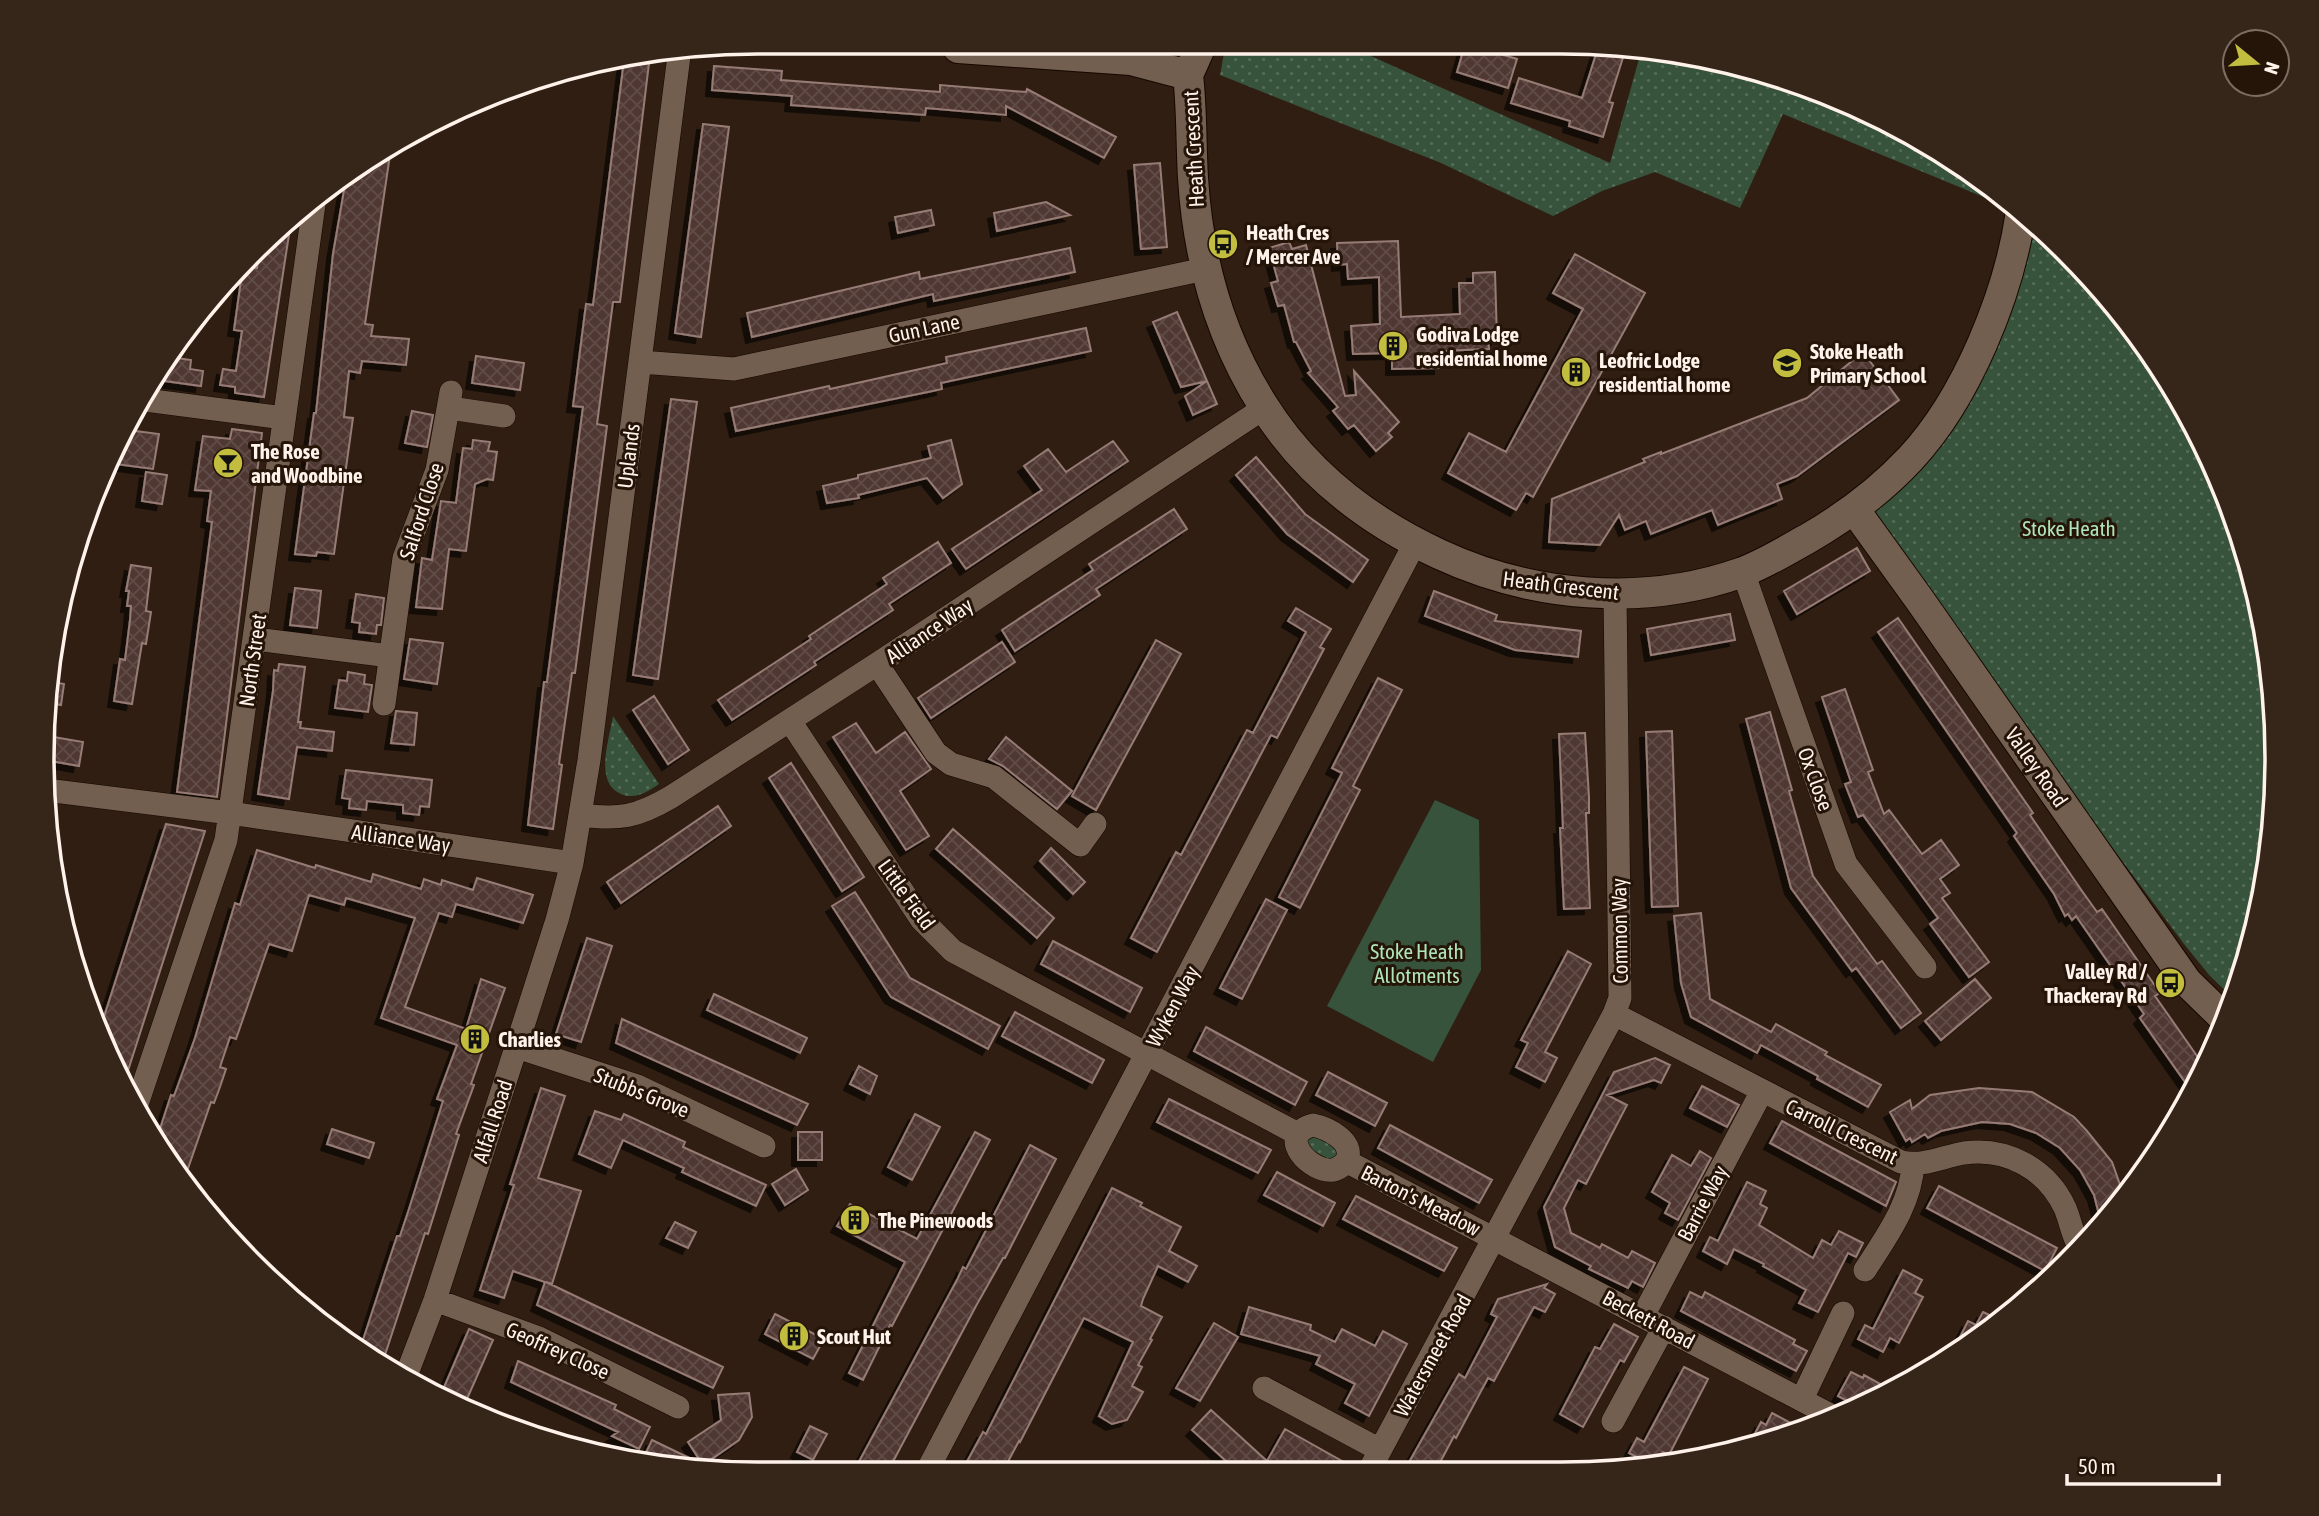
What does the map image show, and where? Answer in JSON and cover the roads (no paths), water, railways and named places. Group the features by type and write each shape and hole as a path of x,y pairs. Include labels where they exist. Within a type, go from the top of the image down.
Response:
{"street":[{"path":"1038,54 1131,61 1188,75 1197,54"},
{"name":"Uplands","path":"572,863 581,815 679,59"},
{"name":"Heath Crescent","path":"1188,75 1192,108 1193,177 1205,269 1224,325 1244,372 1264,408 1297,449 1347,500 1377,521 1415,543 1493,576 1534,585 1615,594 1695,585 1743,572 1793,547 1854,509 1911,458 1955,394 1998,304 2016,245 2019,224"},
{"name":"North Street","path":"140,1094 226,840 313,214"},
{"name":"Gun Lane","path":"640,362 734,369 1205,269"},
{"name":"Salford Close","path":"384,704 406,549 437,470 450,400 504,416"},
{"path":"152,401 284,418"},
{"name":"Alliance Way","path":"581,815 618,818 648,811 790,721 1264,408"},
{"name":"Valley Road","path":"1854,509 2187,982 2217,1011"},
{"name":"Wyken Way","path":"932,1462 1415,543"},
{"name":"Ox Close","path":"1743,572 1846,864 1925,967"},
{"name":"Common Way","path":"1495,1238 1620,998 1615,594"},
{"path":"255,639 390,656"},
{"path":"877,664 929,746 944,759 961,768 994,777 1080,845 1095,824"},
{"name":"Little Field","path":"790,721 921,919 953,951 1146,1055"},
{"name":"Alliance Way","path":"55,791 230,813 572,863"},
{"name":"Alfall Road","path":"409,1369 435,1300 517,1046 572,863"},
{"name":"Carroll Crescent","path":"1614,1014 1889,1157 1913,1164 1938,1161 1964,1153 1992,1153 2018,1159 2037,1171 2052,1186 2065,1209 2074,1239"},
{"name":"Stubbs Grove","path":"517,1046 637,1086 764,1146"},
{"path":"1146,1055 1298,1134"},
{"name":"Barrie Way","path":"1643,1316 1762,1091"},
{"name":"Barton's Meadow","path":"1320,1126 1347,1145 1349,1151 1346,1161 1333,1170 1324,1169 1298,1152 1298,1134 1304,1127 1320,1126"},
{"name":"Barton's Meadow","path":"1346,1161 1495,1238"},
{"path":"1864,1270 1907,1198 1912,1183 1913,1164"},
{"name":"Beckett Road","path":"1495,1238 1802,1399 1819,1412"},
{"name":"Watersmeet Road","path":"1374,1462 1495,1238"},
{"name":"Geoffrey Close","path":"435,1300 539,1338 678,1406"},
{"path":"1802,1399 1843,1313"},
{"path":"1613,1421 1664,1327"},
{"path":"1264,1388 1380,1450"}],"place":[{"name":"Heath Cres / Mercer Ave","path":"1223,244"},
{"name":"Godiva Lodge residential home","path":"1393,346"},
{"name":"Stoke Heath Primary School","path":"1787,363"},
{"name":"Leofric Lodge residential home","path":"1576,372"},
{"name":"The Rose and Woodbine","path":"228,463"},
{"name":"Valley Rd / Thackeray Rd","path":"2170,983"},
{"name":"Charlies","path":"475,1039"},
{"name":"The Pinewoods","path":"855,1220"},
{"name":"Scout Hut","path":"794,1336"}],"park label":[{"name":"Stoke Heath","path":"2069,528"},
{"name":"Stoke Heath Allotments","path":"1417,963"}]}
